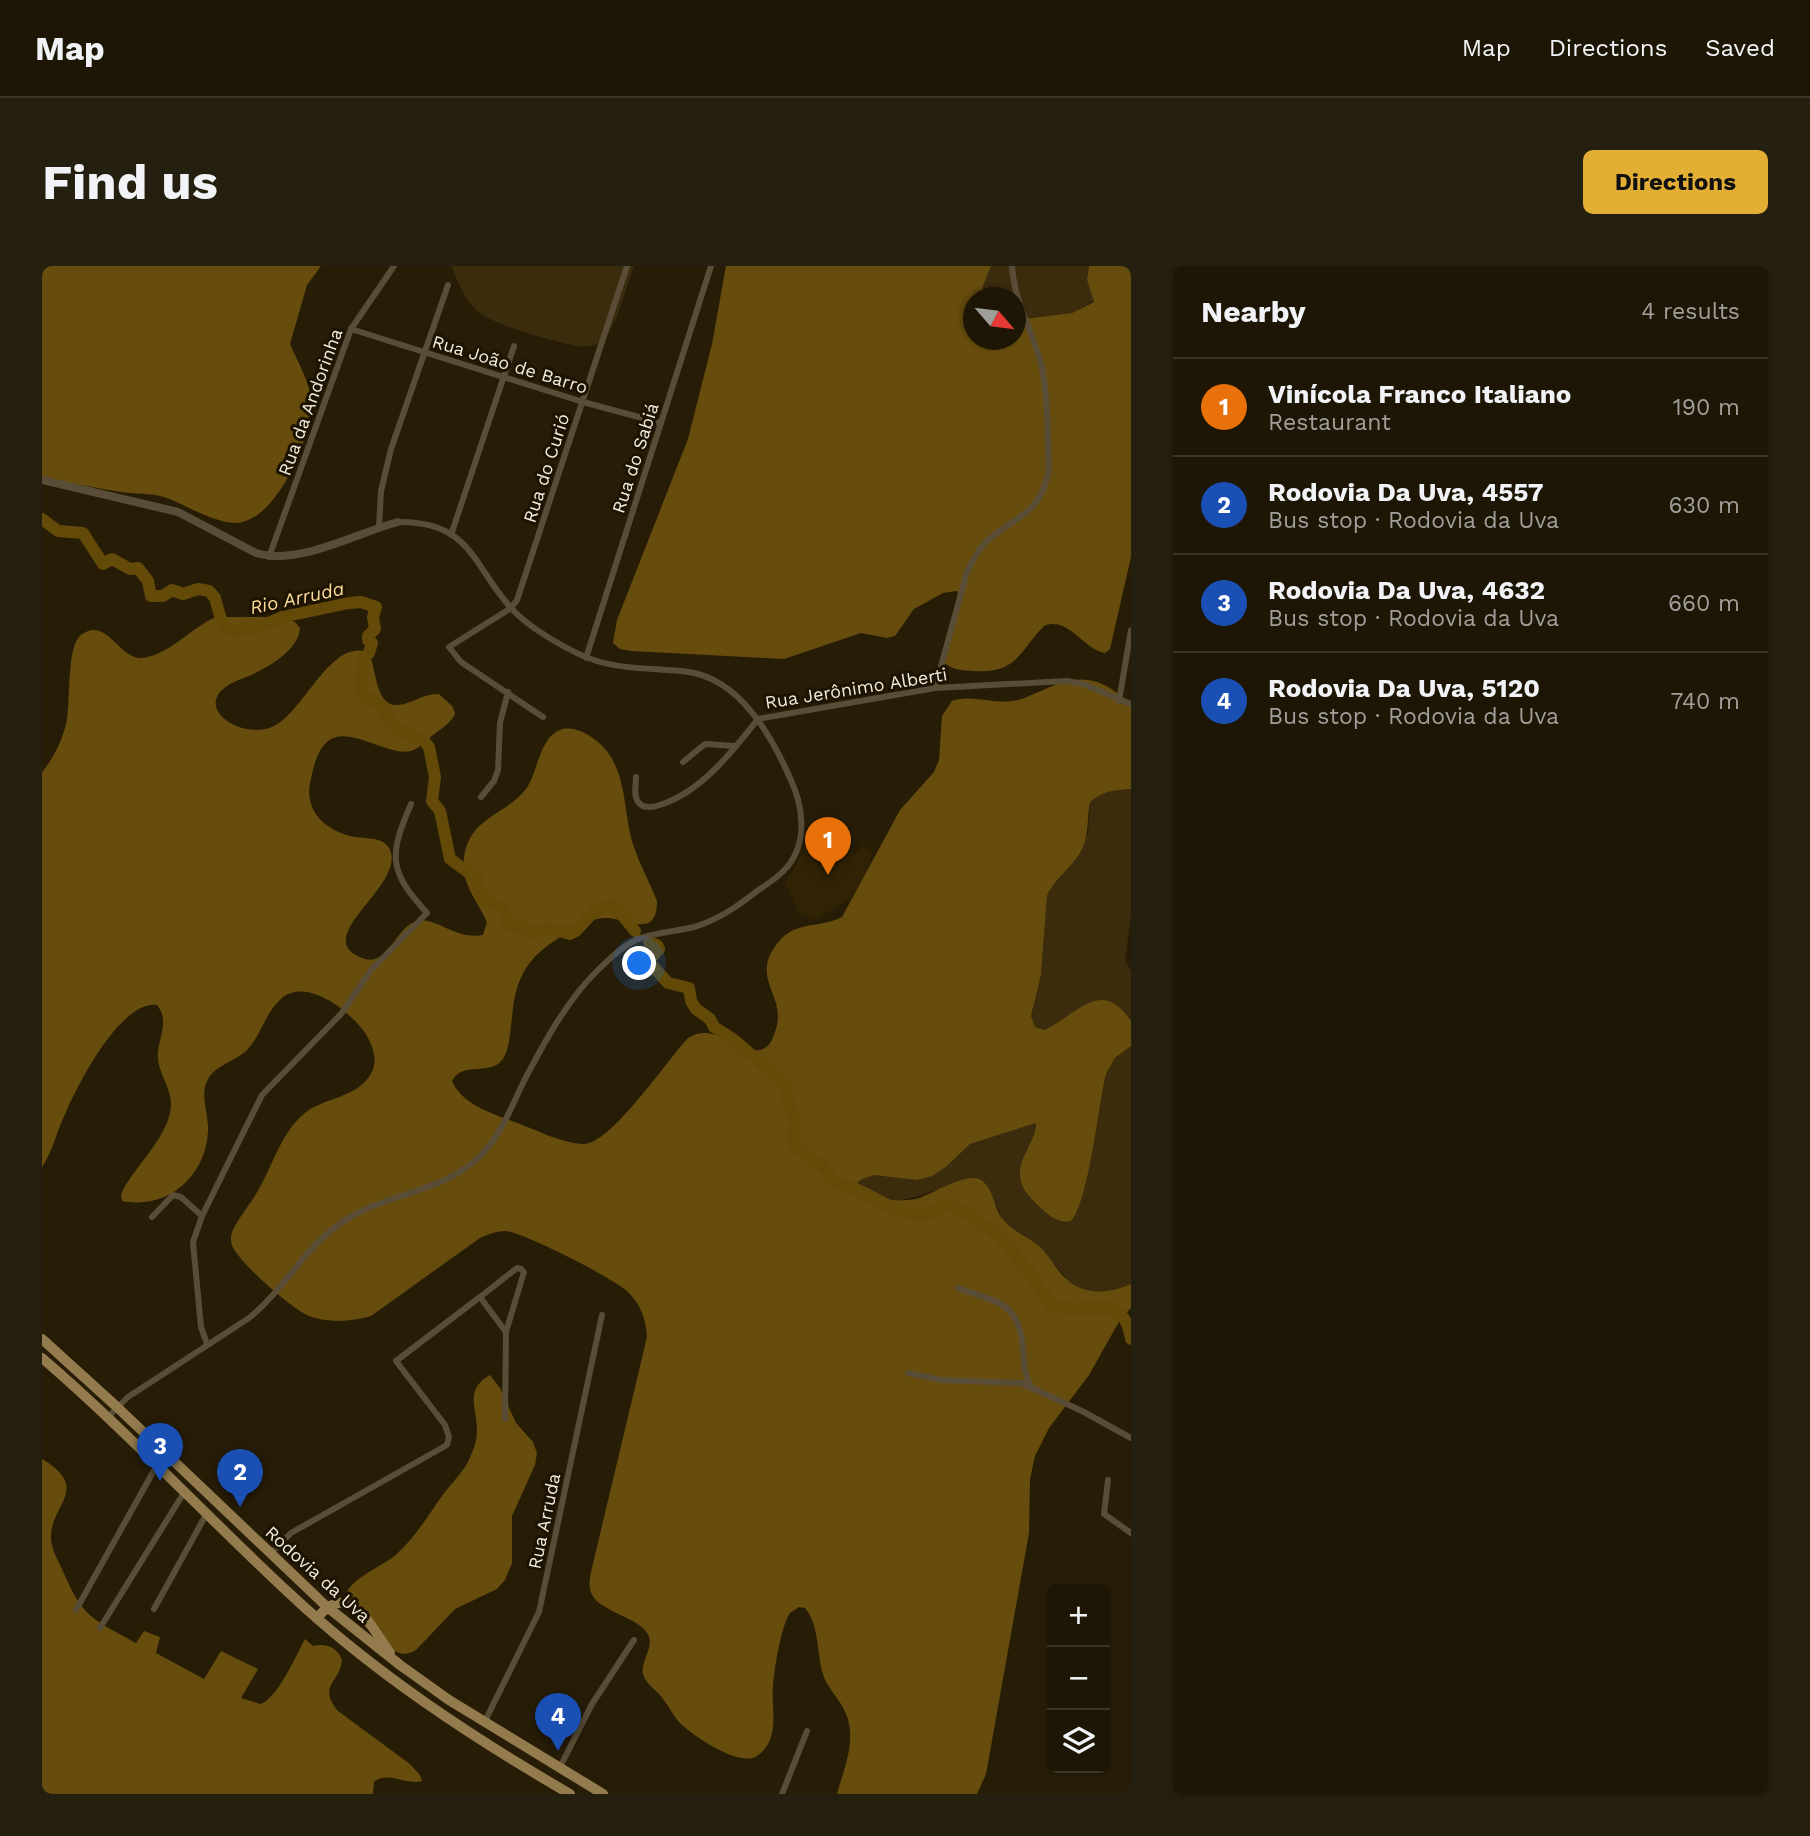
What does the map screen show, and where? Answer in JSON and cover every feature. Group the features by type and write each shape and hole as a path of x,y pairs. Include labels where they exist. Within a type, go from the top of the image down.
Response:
{"main road":[{"name":"Rodovia da Uva","path":"42,1339 117,1406 326,1606 400,1665 484,1723 603,1794"},
{"name":"Rodovia da Uva","path":"42,1358 317,1618 393,1681 475,1738 570,1794"},
{"path":"317,1618 326,1606 339,1601 350,1603 400,1665"},
{"path":"534,1773 555,1794"}],"street":[{"name":"Rua da Andorinha","path":"269,556 351,329 394,266"},
{"name":"Rua do Curió","path":"511,608 517,600 626,266"},
{"name":"Rua do Sabiá","path":"586,658 711,266"},
{"path":"934,688 967,572 976,555 985,543 1033,508 1047,483 1049,469 1044,381 1040,359 1016,293 1012,266"},
{"path":"379,528 381,491 391,449 448,285"},
{"name":"Rua João de Barro","path":"351,329 583,402 661,423"},
{"path":"451,534 514,346"},
{"name":"Rua Jerônimo Alberti","path":"42,480 178,512 256,553 269,556 311,551 398,522 427,524 465,543 511,608 527,623 586,658 618,666 702,675 726,688 758,719 934,688 1067,681 1083,684 1131,705"},
{"path":"511,608 449,647 461,662 543,717"},
{"path":"1119,701 1131,630"},
{"path":"481,797 494,782 498,770 500,723 508,692"},
{"path":"107,1418 128,1397 268,1303 316,1244 340,1223 367,1207 419,1191 455,1175 480,1157 503,1125 526,1078 576,996 593,975 621,950 650,935 695,927 715,919 743,902 790,863 799,848 802,833 796,791 758,719 735,746 688,791 665,803 653,807 639,803 636,796 636,777"},
{"path":"683,762 705,744 735,746"},
{"path":"207,1344 201,1327 193,1242 202,1216 262,1096 341,1014 371,970 427,914 415,901 396,869 396,848 411,804"},
{"path":"152,1217 173,1195 181,1197 202,1216"},
{"path":"271,1553 290,1533 447,1445 449,1437 445,1425 397,1361 517,1268 524,1272 506,1332 505,1419"},
{"path":"958,1288 1001,1304 1015,1314 1020,1327 1027,1379 1031,1386"},
{"path":"480,1297 506,1332"},
{"name":"Rua Arruda","path":"484,1723 535,1621 541,1602 602,1315"},
{"path":"908,1373 941,1380 1009,1381 1031,1386 1131,1438"},
{"path":"76,1610 157,1465"},
{"path":"1108,1480 1104,1514 1106,1518 1131,1533"},
{"path":"100,1628 185,1491"},
{"path":"154,1609 207,1513"},
{"path":"559,1769 592,1704 634,1640"},
{"path":"782,1794 807,1731"}],"shaded area":[{"path":"42,266 321,266 307,285 290,344 309,388 311,404 305,437 288,477 264,509 250,519 235,523 226,522 159,496 42,478"},
{"path":"451,266 634,266 609,332 599,343 583,347 526,332 483,315 468,300"},
{"path":"726,266 991,266 983,287 963,287 963,350 1026,350 1026,319 1072,313 1094,302 1087,280 1089,266 1131,266 1131,557 1110,649 1105,653 1097,650 1068,629 1053,624 1044,626 1015,660 999,669 988,671 953,668 942,661 959,598 957,591 943,593 914,609 895,636 887,638 861,633 784,659 620,649 613,643 617,620 688,439 712,344"},
{"path":"991,266 1089,266 1087,280 1094,301 1072,313 1026,319 1026,287 983,286"},
{"path":"216,617 280,617 295,622 300,628 293,645 278,660 224,688 217,698 216,708 222,716 245,729 272,727 284,720 330,666 342,656 355,651 369,653 379,690 388,703 396,705 439,694 453,707 455,714 451,721 414,750 390,749 343,736 333,738 325,744 315,763 309,793 310,802 318,817 341,833 382,841 389,848 392,861 387,876 347,933 346,944 354,954 365,959 375,959 383,955 409,925 417,921 424,920 463,934 483,935 487,922 467,884 463,867 467,844 473,834 480,825 518,798 526,789 543,748 553,734 565,729 580,731 598,742 608,753 620,778 634,847 657,901 656,913 647,924 606,918 594,920 576,928 538,953 518,986 503,1059 491,1067 463,1071 452,1081 462,1095 486,1111 548,1135 584,1144 609,1130 623,1116 688,1038 710,1033 757,1050 770,1044 778,1016 767,965 775,946 789,932 842,917 900,810 934,772 939,760 942,716 952,701 967,698 1004,702 1024,698 1069,681 1090,680 1110,688 1131,705 1131,789 1109,792 1090,802 1083,847 1047,896 1041,975 1031,1016 1035,1027 1044,1030 1089,1003 1099,1000 1109,1001 1120,1008 1131,1021 1131,1046 1115,1058 1106,1074 1088,1174 1083,1194 1071,1221 1055,1219 1048,1215 1028,1195 1021,1182 1023,1158 1034,1136 1036,1123 970,1144 932,1176 917,1180 874,1175 860,1180 856,1186 858,1192 864,1195 902,1200 916,1199 967,1179 981,1180 988,1188 1005,1222 1039,1246 1074,1285 1101,1291 1131,1284 1131,1308 1120,1320 1089,1375 1049,1428 1035,1456 1030,1479 1029,1533 986,1774 977,1794 837,1794 850,1744 849,1724 843,1708 824,1677 813,1622 805,1608 799,1607 790,1613 784,1628 774,1679 772,1733 757,1756 739,1758 693,1734 678,1721 647,1681 643,1669 650,1643 647,1633 634,1622 598,1602 590,1586 591,1572 647,1337 640,1308 621,1286 549,1248 506,1231 480,1238 371,1316 332,1321 301,1312 244,1262 232,1245 231,1235 291,1127 309,1110 356,1089 372,1072 374,1055 368,1038 339,1007 315,994 303,992 291,993 281,999 246,1051 215,1071 208,1079 204,1091 208,1124 206,1147 192,1175 169,1195 155,1200 122,1201 121,1194 127,1183 159,1139 171,1104 158,1059 163,1027 161,1011 157,1005 143,1007 116,1029 91,1065 72,1099 42,1167 42,772 57,750 66,724 71,663 76,641 90,630 98,630 132,656 150,657"},
{"path":"1131,789 1131,915 1125,961 1131,971 1131,1021 1120,1008 1109,1002 1099,1001 1089,1003 1044,1030 1035,1027 1031,1017 1041,975 1047,896 1088,833 1090,802 1109,792"},
{"path":"821,832 839,851 846,845 856,855 863,845 872,853 865,879 849,900 815,920 799,914 785,882 810,834 816,836"},
{"path":"1131,1046 1131,1284 1091,1292 1071,1284 1052,1261 1003,1220 990,1191 966,1179 926,1194 900,1200 872,1198 858,1192 856,1186 860,1180 874,1175 947,1166 970,1144 1036,1123 1033,1138 1021,1166 1020,1183 1085,1187 1106,1074 1115,1058"},
{"path":"490,1375 500,1388 516,1423 533,1442 537,1453 535,1465 512,1516 512,1563 505,1580 497,1589 455,1609 416,1650 407,1654 399,1653 359,1621 349,1607 347,1593 360,1578 392,1558 407,1544 468,1462 477,1435 474,1393"},
{"path":"42,1459 57,1470 67,1488 52,1526 52,1546 76,1598 98,1622 136,1643 144,1631 160,1637 156,1653 204,1679 221,1651 258,1669 241,1698 261,1704 268,1700 280,1685 305,1639 313,1646 330,1647 342,1660 329,1695 338,1711 410,1764 422,1781 410,1782 386,1777 374,1782 373,1794 42,1794"}],"waterway":[{"name":"Rio Arruda","path":"42,519 58,531 83,533 103,564 112,559 130,569 138,568 148,581 151,596 163,596 172,590 183,594 198,589 209,591 215,598 222,623 226,628 237,631 282,617 349,603 361,602 376,607 373,617 375,629 368,636 372,643 369,653 363,658 360,689 363,695 377,703 398,729 424,741 429,747 435,777 432,801 440,811 450,859 476,878 482,897 504,909 507,925 511,927 524,926 532,933 549,928 570,934 596,909 613,904 635,931"},
{"name":"Rio Arruda","path":"649,942 657,945 659,949 650,959 650,963 668,983 689,988 691,1001 696,1009 710,1019 714,1027 733,1039 784,1083 794,1118 793,1144 800,1152 825,1168 834,1183 846,1185 905,1213 927,1215 946,1205 959,1209 982,1223 1013,1252 1052,1305 1078,1309 1112,1309 1127,1323 1131,1339"}],"place":[{"name":"Vinícola Franco Italiano","path":"828,875"},
{"name":"Rodovia Da Uva, 4632","path":"160,1481"},
{"name":"Rodovia Da Uva, 4557","path":"240,1507"},
{"name":"Rodovia Da Uva, 5120","path":"558,1751"}]}
